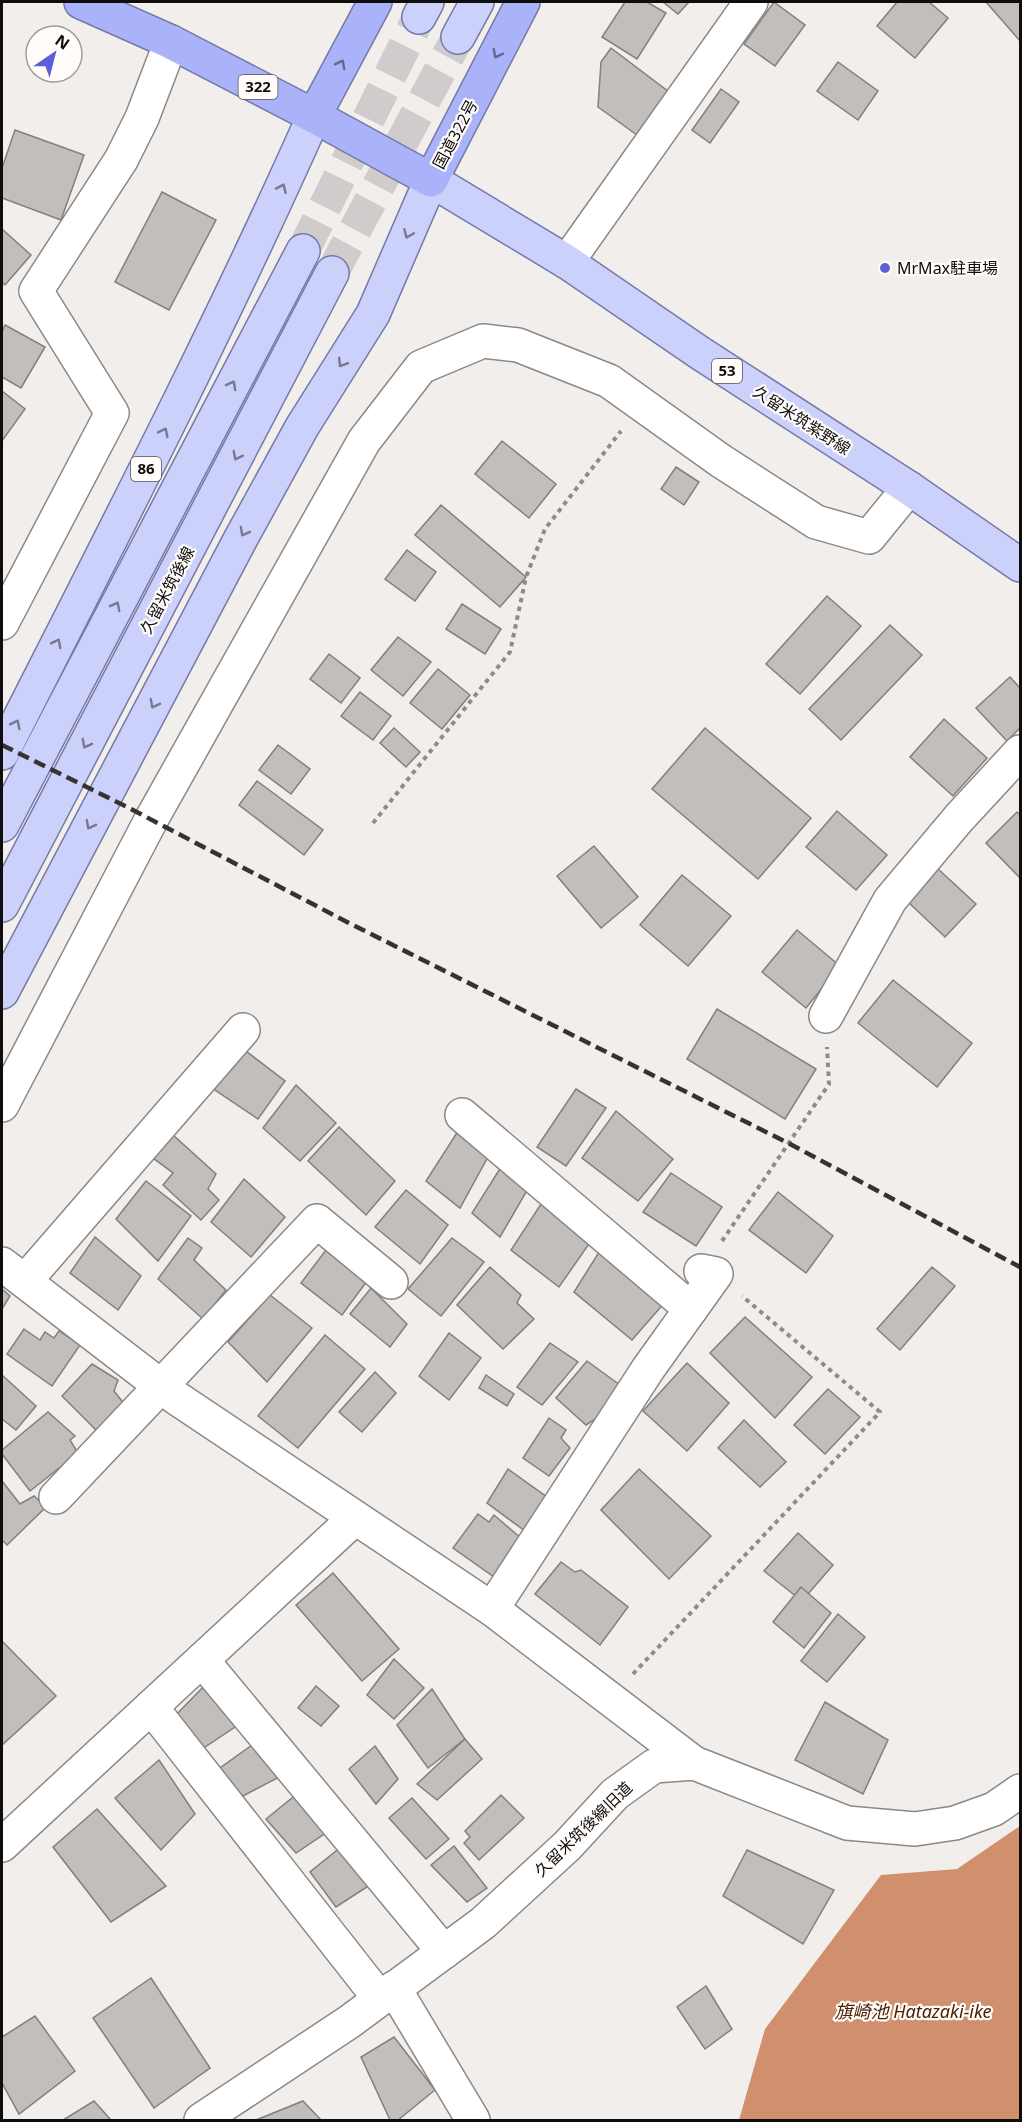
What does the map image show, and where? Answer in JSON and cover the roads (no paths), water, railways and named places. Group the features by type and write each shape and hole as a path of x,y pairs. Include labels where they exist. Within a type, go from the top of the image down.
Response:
{"highway":[{"name":"国道322号","path":"81,2 171,42 431,180 523,2"},
{"path":"314,116 375,2"}],"main road":[{"path":"458,38 477,2"},
{"name":"86","path":"2,753 258,241 314,116"},
{"path":"2,992 240,540 302,427 373,314 431,180"},
{"name":"久留米筑紫野線","path":"431,180 567,262 700,353 909,488 1020,565"},
{"name":"86","path":"2,825 303,251"},
{"name":"久留米筑後線","path":"2,905 332,273"}],"street":[{"path":"567,262 751,2"},
{"path":"2,623 112,413 36,291 121,159 142,117 171,42"},
{"path":"2,1105 151,820 364,441 421,367 483,341 518,345 609,381 721,461 816,522 869,537 909,488"},
{"path":"826,1016 890,900 959,818 1017,762"},
{"path":"243,1030 13,1273 161,1386 492,1609 694,1763"},
{"path":"462,1115 691,1309"},
{"path":"56,1497 317,1221 391,1282"},
{"path":"492,1609 648,1369 691,1309 708,1273"},
{"path":"2,1845 355,1518"},
{"path":"202,1660 444,1952"},
{"path":"151,1707 387,1994 474,2121"},
{"name":"久留米筑後線旧道","path":"201,2121 387,1994 483,1923 567,1846 615,1794 654,1766 694,1763 847,1823 915,1829 965,1820 994,1809 1020,1791"}],"water":[{"name":"旗崎池 Hatazaki-ike","path":"1020,1826 1020,2120 739,2120 765,2029 881,1875 957,1869"}],"tunnel":[{"path":"303,251 419,17"},
{"path":"332,273 458,37"}],"railway":[{"path":"2,745 129,808 347,922 790,1144 1020,1267"}],"place":[{"name":"MrMax駐車場","path":"885,268"}]}
